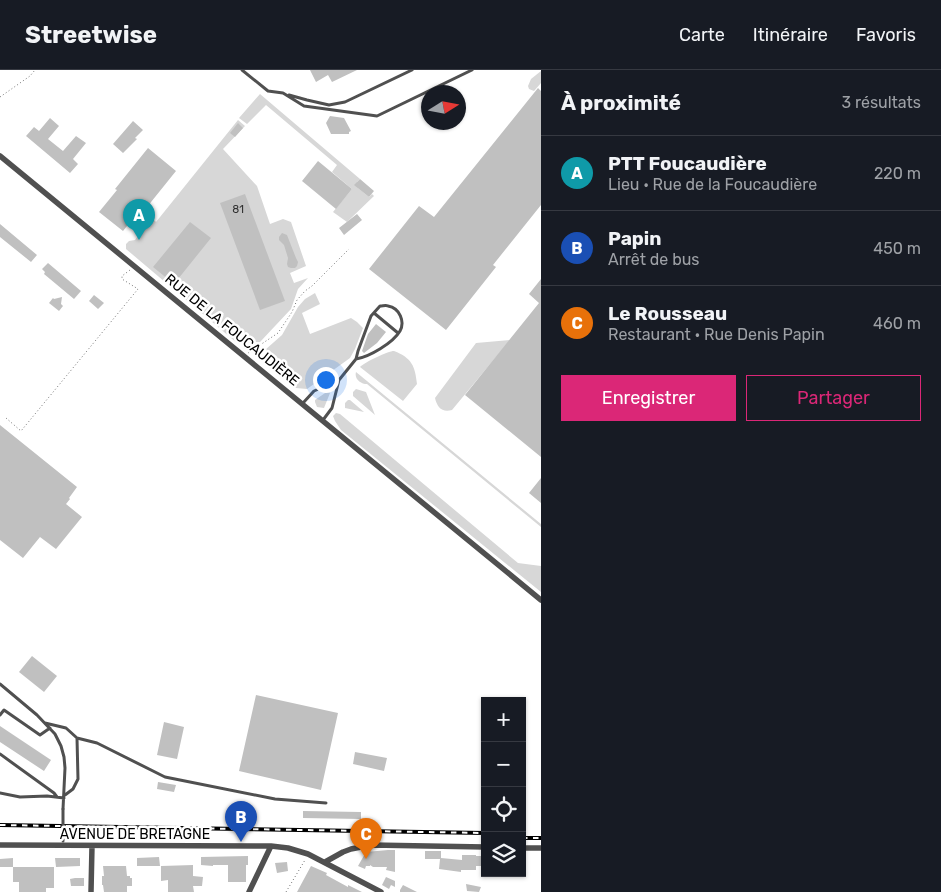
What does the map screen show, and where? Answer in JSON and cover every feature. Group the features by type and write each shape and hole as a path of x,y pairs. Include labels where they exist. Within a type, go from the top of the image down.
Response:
{"street":[{"name":"RUE DE LA FOUCAUDIÈRE","path":"0,156 541,600"},
{"name":"AVENUE DE BRETAGNE","path":"0,845 271,846 288,848 325,862 381,892"},
{"path":"92,846 92,892"},
{"path":"249,892 271,846"},
{"path":"325,862 351,849 371,846 481,847"},
{"path":"526,848 541,848"}],"lane":[{"path":"242,70 268,91 329,105 345,102 412,70"},
{"path":"283,93 304,106 377,116 472,70"},
{"path":"323,420 332,408 339,380 356,359 371,316 380,306 395,308 402,319 400,332 376,352 356,359"},
{"path":"374,313 398,333"},
{"path":"303,403 314,391 339,380"},
{"path":"0,684 37,715 56,734 61,746 65,768 62,844"},
{"path":"0,715 4,710 40,735 50,728"},
{"path":"45,723 66,728 77,738 97,743 165,777 275,799 326,803"},
{"path":"0,793 20,797 64,797 73,789 78,778 77,738"},
{"path":"0,754 57,797"}],"path":[{"path":"0,97 30,76 35,70"},
{"path":"244,355 278,333 292,312 297,300 349,249"},
{"path":"6,418 21,431 138,289 122,279 122,276 134,266"},
{"path":"286,892 308,854"}],"shaded area":[{"path":"541,71 541,83 534,91 529,89 528,86 531,79"},
{"path":"260,94 360,179 357,182 358,188 369,197 372,194 374,196 347,222 333,212 352,189 332,172 337,165 266,105 247,124 239,118"},
{"path":"238,120 245,126 223,149 257,186 270,224 283,219 291,222 306,266 290,273 294,283 308,278 298,289 291,309 260,342 237,343 126,249 126,244 129,241 135,240 152,218 156,222"},
{"path":"315,293 320,304 302,313 310,334 351,318 363,328 350,358 307,389 296,388 257,357 282,335 298,307 305,299"},
{"path":"510,340 452,410 445,411 439,407 435,398 476,343"},
{"path":"394,351 412,363 416,378 417,384 403,401 360,367 377,357"},
{"path":"356,372 541,524 541,527 367,384 358,381"},
{"path":"356,389 366,392 375,415 353,396 353,392"},
{"path":"328,391 330,393 324,408 317,407 315,400"},
{"path":"348,400 364,412 345,408 345,403"},
{"path":"336,413 340,414 518,563 541,566 541,592 341,430 333,416"}],"building":[{"path":"310,70 357,70 332,82 328,75 316,82"},
{"path":"538,88 541,91 541,205 493,265 496,267 446,330 369,269 419,206 434,217"},
{"path":"330,116 344,118 351,131 349,134 331,134 326,123"},
{"path":"50,118 59,126 48,139 63,151 76,136 86,143 73,159 78,164 70,173 26,136 34,127 39,131"},
{"path":"133,121 143,130 123,153 113,144"},
{"path":"238,123 243,128 235,137 230,133"},
{"path":"148,148 176,171 143,212 136,206 127,218 131,221 123,231 99,212"},
{"path":"318,161 352,189 336,209 302,181"},
{"path":"360,179 374,191 369,197 354,185"},
{"path":"245,194 285,301 260,310 220,203"},
{"path":"357,214 362,220 344,235 339,228"},
{"path":"190,222 211,238 174,284 153,267"},
{"path":"0,224 37,255 31,262 0,237"},
{"path":"282,233 287,235 298,262 295,268 288,267 288,258 284,245 279,240"},
{"path":"48,263 81,291 74,299 44,274 45,272 42,269"},
{"path":"541,279 541,457 465,395 539,303 529,294"},
{"path":"94,295 104,303 98,309 89,301"},
{"path":"62,297 61,304 63,306 59,311 49,303 53,298"},
{"path":"376,324 386,332 377,343 364,353 362,351 368,334"},
{"path":"0,425 77,487 66,504 82,517 56,549 40,537 23,558 0,540"},
{"path":"541,478 541,503 529,493"},
{"path":"32,656 57,676 44,692 19,672"},
{"path":"256,695 338,713 321,790 239,771"},
{"path":"164,722 184,727 177,759 157,755"},
{"path":"0,726 51,760 44,771 0,742"},
{"path":"355,752 387,758 384,771 353,764"},
{"path":"158,782 176,785 174,792 157,789"},
{"path":"303,811 361,812 361,819 303,818"},
{"path":"395,850 395,872 386,870 387,867 373,867 370,865 366,866 365,869 358,866 366,852"},
{"path":"425,851 441,851 441,858 462,860 462,855 476,855 481,856 481,866 476,866 476,870 461,870 461,872 439,869 440,859 425,859"},
{"path":"248,856 246,882 228,882 228,865 201,865 201,857"},
{"path":"159,857 160,866 137,866 137,858"},
{"path":"13,858 13,867 0,867 0,859"},
{"path":"55,858 80,858 80,866 56,867"},
{"path":"287,862 288,871 277,873 275,863"},
{"path":"193,865 193,876 203,877 202,886 193,886 194,892 168,892 168,880 161,881 161,866"},
{"path":"103,866 126,866 127,876 132,878 132,886 127,886 127,892 104,892 102,885 102,876 104,876"},
{"path":"311,866 327,873 326,875 348,887 348,885 362,892 297,892"},
{"path":"13,867 54,867 54,888 46,888 46,892 19,892 19,882 13,882"},
{"path":"386,877 395,881 395,887 391,885 389,889 382,885"},
{"path":"84,878 84,886 71,886 70,879"},
{"path":"466,884 481,887 479,892 467,891"},
{"path":"403,885 417,892 400,892"}],"railway":[{"path":"0,825 481,833"},
{"path":"526,838 541,838"}],"place":[{"name":"PTT Foucaudière","path":"139,240"},
{"name":"Papin","path":"241,842"},
{"name":"Le Rousseau","path":"366,859"}]}
